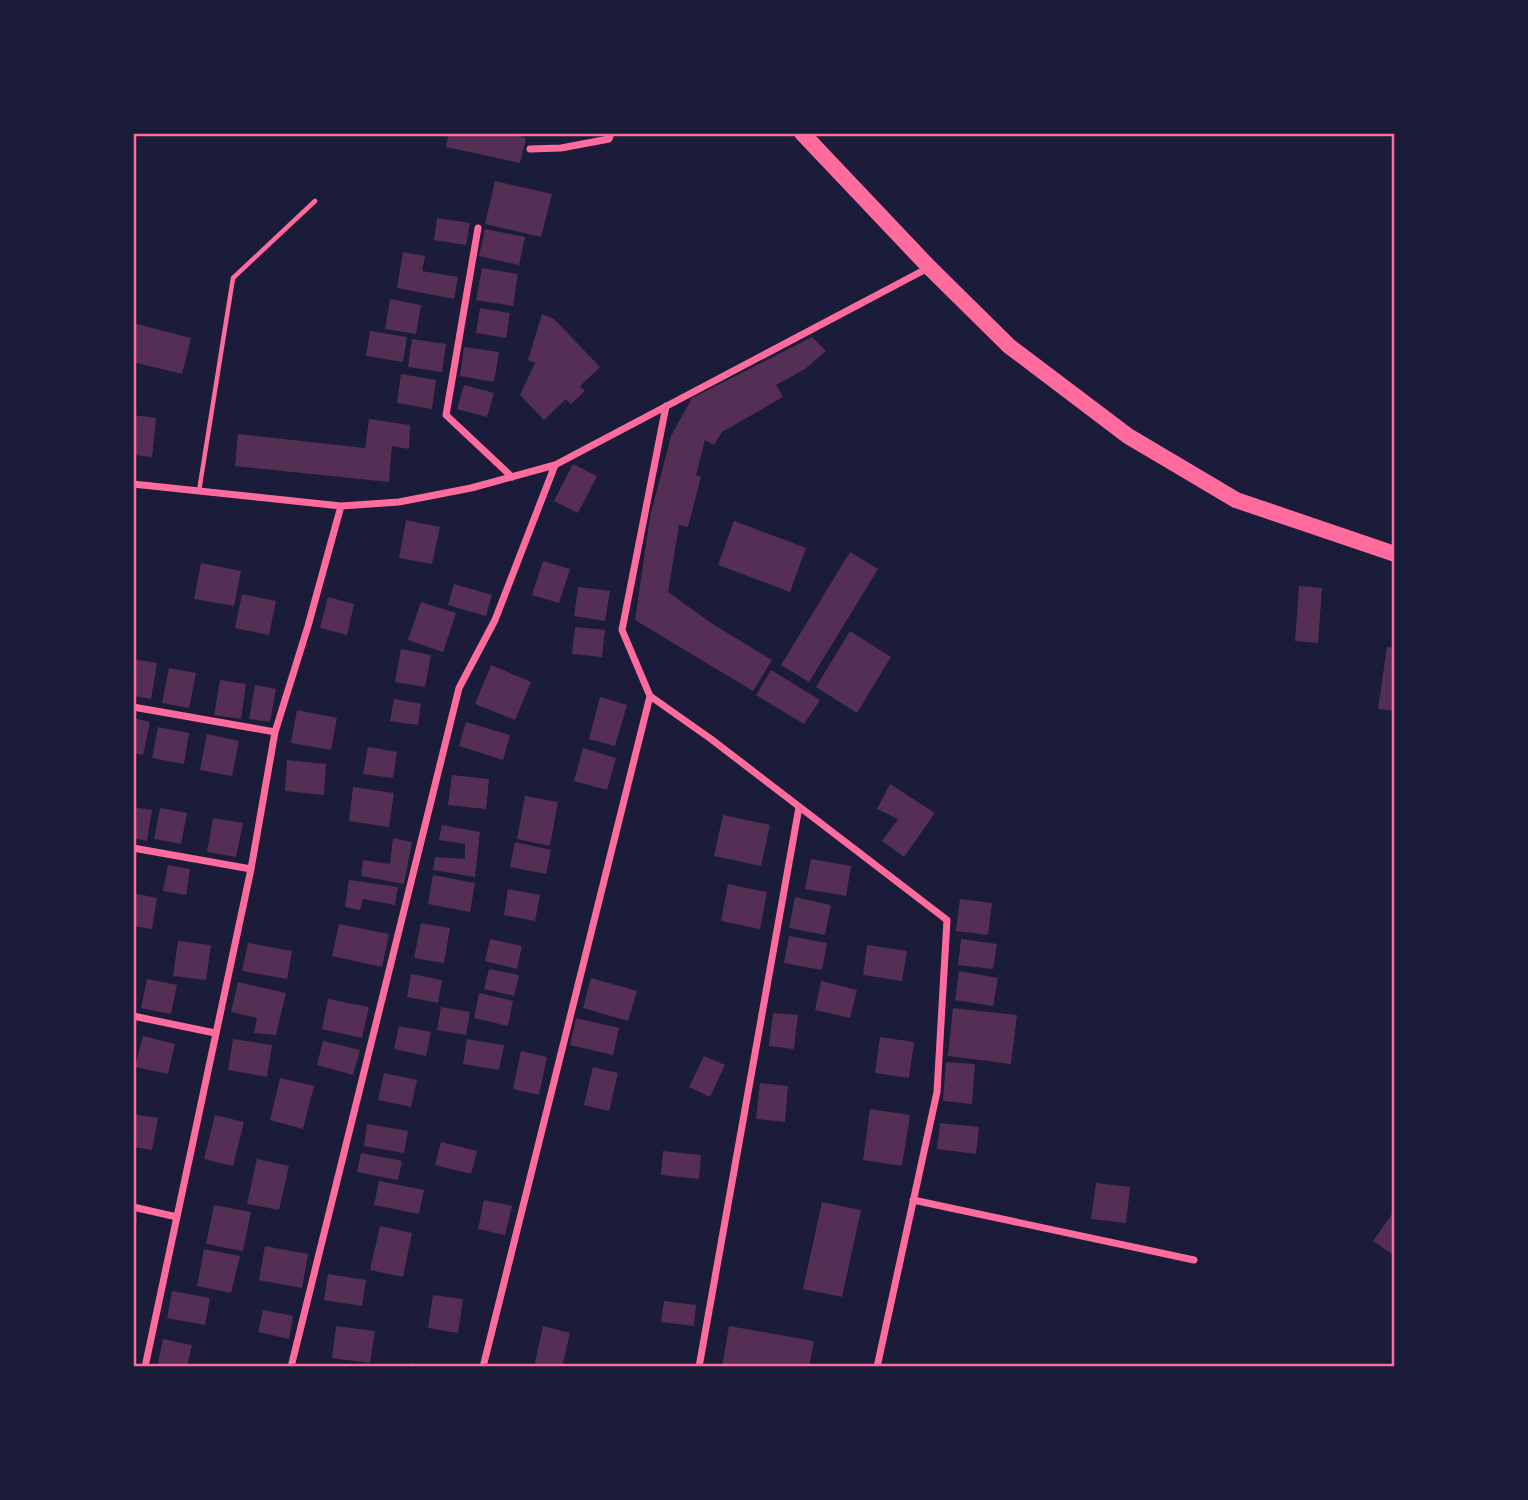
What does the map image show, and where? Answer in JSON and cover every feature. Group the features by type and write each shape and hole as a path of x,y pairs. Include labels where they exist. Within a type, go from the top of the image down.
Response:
{"highway":[{"path":"802,133 929,267 1009,346 1128,436 1236,500 1395,554"}],"street":[{"path":"530,149 561,148 609,139 611,133"},
{"path":"478,228 446,415 512,477"},
{"path":"133,484 341,506 399,502 512,477 555,465 929,267"},
{"path":"666,406 622,630 650,696 947,920 937,1092 877,1367"},
{"path":"291,1367 459,688 495,620 555,465"},
{"path":"145,1367 251,869 275,732 341,506"},
{"path":"483,1367 650,696"},
{"path":"133,707 275,732"},
{"path":"699,1367 799,807"},
{"path":"133,848 251,869"},
{"path":"133,1016 215,1033"},
{"path":"913,1199 1194,1260"},
{"path":"133,1207 177,1217"}],"lane":[{"path":"199,491 233,278 315,201"}],"building":[{"path":"449,133 506,133 526,138 520,163 446,147"},
{"path":"495,181 552,194 541,237 485,224"},
{"path":"437,218 470,223 466,245 434,240"},
{"path":"485,229 525,237 519,265 479,256"},
{"path":"403,252 425,256 422,271 458,277 454,299 397,288"},
{"path":"482,268 518,274 513,306 476,300"},
{"path":"390,299 421,305 416,334 385,329"},
{"path":"480,308 510,313 506,338 476,333"},
{"path":"542,314 554,319 600,367 580,386 585,391 571,404 566,399 544,420 520,395 535,363 528,360"},
{"path":"133,323 191,338 182,374 133,362"},
{"path":"370,331 407,337 403,362 366,356"},
{"path":"812,337 826,351 805,369 776,385 783,397 722,432 714,445 705,440 696,475 701,477 688,527 679,525 668,592 711,623 772,660 753,691 635,620 650,517 671,436 692,398"},
{"path":"412,339 446,344 442,372 408,367"},
{"path":"464,347 499,352 494,382 460,376"},
{"path":"401,374 436,380 432,409 397,403"},
{"path":"464,385 494,393 487,417 457,409"},
{"path":"133,415 156,418 152,457 133,455"},
{"path":"369,419 410,425 409,449 392,446 389,482 235,466 238,434 365,448"},
{"path":"573,464 597,476 578,513 554,501"},
{"path":"406,520 440,527 432,564 399,558"},
{"path":"734,521 806,548 790,592 718,565"},
{"path":"850,552 878,569 809,682 781,665"},
{"path":"543,561 570,569 559,603 532,595"},
{"path":"201,563 241,571 234,606 194,599"},
{"path":"454,584 492,595 486,616 448,605"},
{"path":"1299,586 1322,588 1318,643 1295,641"},
{"path":"578,587 610,591 605,621 574,616"},
{"path":"242,594 276,601 269,635 235,628"},
{"path":"328,597 354,604 347,635 320,628"},
{"path":"421,602 456,613 443,652 408,640"},
{"path":"575,627 605,630 602,657 572,654"},
{"path":"850,631 891,657 857,713 816,687"},
{"path":"1387,647 1395,648 1395,711 1378,709"},
{"path":"401,649 431,655 425,687 395,682"},
{"path":"133,659 157,663 151,699 133,696"},
{"path":"491,665 531,682 515,720 475,704"},
{"path":"169,668 196,673 189,708 162,703"},
{"path":"771,670 820,700 804,724 756,695"},
{"path":"220,680 246,684 241,719 214,715"},
{"path":"255,685 276,689 270,722 249,719"},
{"path":"600,697 627,705 615,746 589,739"},
{"path":"394,699 421,704 418,725 390,721"},
{"path":"297,710 337,718 331,750 291,743"},
{"path":"133,718 150,722 143,755 133,753"},
{"path":"466,722 510,735 503,760 459,746"},
{"path":"158,727 189,733 184,764 152,758"},
{"path":"207,734 239,741 232,776 200,770"},
{"path":"368,747 397,752 393,778 363,774"},
{"path":"583,748 616,758 607,790 574,781"},
{"path":"287,760 326,764 324,795 285,791"},
{"path":"452,775 489,779 486,809 448,805"},
{"path":"890,784 935,813 904,857 882,841 898,819 877,809"},
{"path":"353,787 394,793 389,827 349,821"},
{"path":"525,796 558,802 550,846 517,839"},
{"path":"133,807 152,810 147,841 133,838"},
{"path":"160,808 187,813 181,844 154,839"},
{"path":"723,815 770,825 761,866 714,856"},
{"path":"213,818 243,823 236,857 207,852"},
{"path":"442,825 480,832 475,877 433,870 435,857 465,859 465,844 439,840"},
{"path":"393,838 412,842 404,884 361,876 363,860 390,864"},
{"path":"515,842 551,850 546,874 510,867"},
{"path":"811,859 851,866 846,896 805,889"},
{"path":"168,865 190,869 186,895 163,891"},
{"path":"433,875 475,883 470,912 428,904"},
{"path":"349,880 398,887 395,905 363,899 360,910 345,907"},
{"path":"728,884 767,892 760,929 721,921"},
{"path":"508,889 540,895 535,921 504,915"},
{"path":"133,893 157,898 152,929 133,926"},
{"path":"795,897 831,905 825,935 789,928"},
{"path":"960,899 992,903 988,935 956,931"},
{"path":"421,923 450,928 444,963 414,958"},
{"path":"339,924 389,934 382,967 332,956"},
{"path":"789,936 827,943 822,970 784,963"},
{"path":"490,939 522,946 517,969 485,961"},
{"path":"961,939 997,944 993,969 958,965"},
{"path":"178,941 211,945 206,980 173,976"},
{"path":"248,943 292,951 287,979 242,971"},
{"path":"867,945 907,951 902,981 863,975"},
{"path":"489,969 519,975 514,996 484,989"},
{"path":"959,971 998,978 993,1006 955,1000"},
{"path":"411,974 442,980 438,1003 407,997"},
{"path":"591,978 637,991 628,1021 583,1008"},
{"path":"147,979 177,985 171,1014 141,1008"},
{"path":"821,981 857,990 850,1018 815,1010"},
{"path":"238,982 286,993 276,1035 254,1033 257,1018 231,1012"},
{"path":"479,993 513,1001 508,1026 474,1018"},
{"path":"328,999 369,1007 362,1038 322,1029"},
{"path":"441,1007 470,1012 466,1035 437,1030"},
{"path":"953,1008 1017,1015 1011,1064 948,1056"},
{"path":"773,1013 798,1015 794,1049 769,1046"},
{"path":"576,1018 619,1028 613,1055 570,1045"},
{"path":"399,1026 431,1032 426,1056 394,1049"},
{"path":"143,1036 175,1044 168,1074 135,1067"},
{"path":"880,1037 914,1042 909,1078 875,1073"},
{"path":"233,1039 272,1045 267,1077 228,1070"},
{"path":"467,1039 504,1045 499,1070 463,1064"},
{"path":"323,1041 360,1050 353,1075 317,1065"},
{"path":"521,1051 547,1057 539,1095 513,1089"},
{"path":"704,1056 725,1065 710,1097 689,1087"},
{"path":"946,1062 975,1064 972,1104 943,1101"},
{"path":"593,1067 618,1073 609,1111 584,1105"},
{"path":"384,1073 417,1080 411,1107 378,1100"},
{"path":"280,1078 314,1086 303,1129 270,1120"},
{"path":"760,1083 788,1086 785,1122 756,1119"},
{"path":"870,1109 910,1115 902,1166 863,1160"},
{"path":"133,1114 158,1118 152,1150 133,1147"},
{"path":"215,1115 244,1122 233,1166 204,1159"},
{"path":"940,1123 979,1127 976,1154 937,1149"},
{"path":"367,1124 408,1131 404,1153 364,1146"},
{"path":"441,1142 477,1151 471,1174 435,1165"},
{"path":"663,1151 701,1155 699,1179 661,1175"},
{"path":"361,1153 402,1161 398,1180 357,1172"},
{"path":"257,1159 289,1166 279,1210 247,1204"},
{"path":"379,1181 424,1190 419,1214 374,1205"},
{"path":"1096,1183 1130,1187 1126,1223 1091,1219"},
{"path":"484,1200 512,1206 505,1235 478,1229"},
{"path":"822,1202 861,1210 842,1297 803,1289"},
{"path":"214,1205 251,1212 243,1251 206,1244"},
{"path":"1392,1214 1395,1216 1395,1256 1373,1241"},
{"path":"133,1217 137,1218 135,1234 133,1234"},
{"path":"380,1226 412,1233 403,1277 370,1270"},
{"path":"265,1246 308,1254 302,1288 259,1280"},
{"path":"204,1249 240,1256 231,1293 197,1286"},
{"path":"328,1274 366,1280 362,1306 324,1300"},
{"path":"172,1291 210,1298 205,1325 167,1318"},
{"path":"433,1295 463,1299 458,1333 428,1328"},
{"path":"664,1301 696,1305 694,1326 661,1322"},
{"path":"263,1310 293,1316 289,1339 258,1332"},
{"path":"336,1326 375,1331 370,1363 332,1358"},
{"path":"543,1326 570,1333 562,1367 534,1367"},
{"path":"729,1326 814,1341 809,1367 722,1367"},
{"path":"163,1339 192,1345 187,1367 158,1363"},
{"path":"410,1363 427,1366 427,1367 409,1367"}]}
